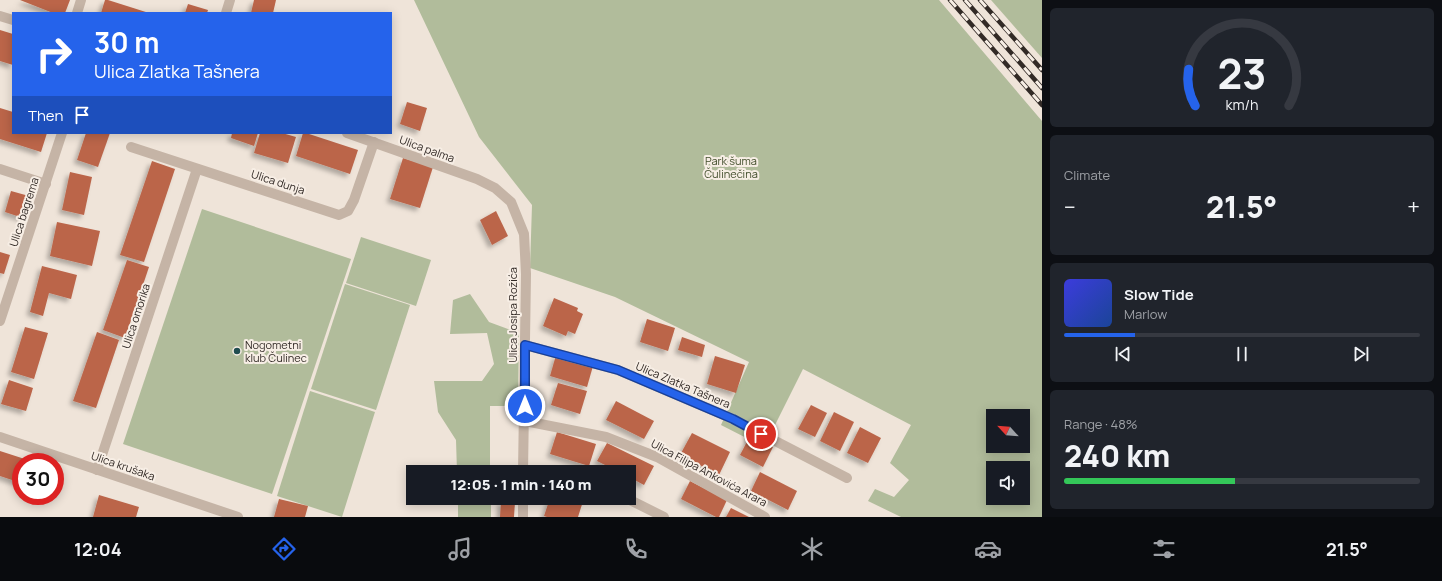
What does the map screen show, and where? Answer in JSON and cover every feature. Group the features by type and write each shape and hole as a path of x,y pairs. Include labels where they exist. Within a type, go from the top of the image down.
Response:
{"street":[{"path":"77,12 81,0"},
{"path":"226,12 230,0"},
{"path":"0,16 12,20"},
{"name":"Ulica bagrema","path":"0,320 62,134"},
{"name":"Ulica palma","path":"350,134 477,179"},
{"name":"Ulica dunja","path":"131,147 339,214 348,211 354,200 374,142"},
{"path":"0,169 46,184"},
{"name":"Ulica omorika","path":"97,470 197,169"},
{"name":"Ulica Josipa Rožića","path":"477,179 495,188 512,202 524,234 526,274 523,465"},
{"name":"Ulica Zlatka Tašnera","path":"525,345 618,370 733,419 846,478"},
{"name":"Ulica Filipa Ankovića Arara","path":"525,421 606,437 657,456 765,517"},
{"name":"Ulica krušaka","path":"0,437 238,517"},
{"path":"636,503 664,517"},
{"path":"523,505 523,517"}],"green space":[{"name":"Park šuma Čulinečina","path":"414,0 939,0 1042,121 1042,517 901,517 868,501 875,489 894,497 909,480 890,463 911,425 803,369 764,447 721,425 749,362 615,297 530,268 532,205 479,137"},
{"path":"991,0 1042,0 1042,58"},
{"name":"Nogometni klub Čulinec","path":"202,209 351,259 272,494 123,444"},
{"path":"361,237 431,260 416,306 346,283"},
{"path":"345,284 410,305 376,410 311,389"},
{"path":"470,294 489,322 519,333 518,406 490,406 490,465 457,465 456,440 438,412 434,381 482,381 494,364 487,333 450,334 453,300"},
{"path":"310,391 375,412 342,517 277,496"},
{"path":"458,505 491,505 491,517 458,517"}],"building":[{"path":"20,0 70,0 65,12 50,12"},
{"path":"105,0 108,0 146,12 101,12"},
{"path":"254,0 276,0 273,12 251,12"},
{"path":"188,4 208,10 207,12 185,12"},
{"path":"0,30 12,34 12,65 0,61"},
{"path":"407,102 427,108 420,131 400,124"},
{"path":"0,108 12,112 12,134 47,134 41,152 0,139"},
{"path":"86,134 110,134 98,167 77,160"},
{"path":"232,134 258,134 254,146 231,138"},
{"path":"260,134 286,134 296,137 288,163 254,153"},
{"path":"303,134 309,134 358,150 350,174 296,156"},
{"path":"403,158 433,167 420,208 390,199"},
{"path":"152,161 175,169 144,262 120,255"},
{"path":"70,172 92,177 84,215 62,210"},
{"path":"11,191 29,196 23,218 5,212"},
{"path":"496,211 508,236 492,245 480,220"},
{"path":"57,222 100,231 92,266 50,256"},
{"path":"0,252 10,255 4,274 0,273"},
{"path":"127,260 149,267 125,338 103,330"},
{"path":"42,266 77,275 71,299 49,293 43,316 30,312"},
{"path":"554,298 578,308 577,311 583,314 575,334 568,331 566,336 543,326"},
{"path":"647,319 675,328 668,351 640,342"},
{"path":"25,327 48,333 34,379 11,372"},
{"path":"97,332 119,340 96,408 73,401"},
{"path":"682,337 705,345 702,357 678,350"},
{"path":"556,355 593,366 587,387 550,376"},
{"path":"715,356 745,365 736,393 707,384"},
{"path":"9,380 33,388 26,411 1,404"},
{"path":"558,383 587,391 580,414 551,405"},
{"path":"616,401 654,421 644,439 606,420"},
{"path":"811,405 827,413 815,437 798,429"},
{"path":"834,412 854,422 840,451 820,441"},
{"path":"860,427 881,438 868,463 847,453"},
{"path":"557,432 596,444 589,465 550,454"},
{"path":"692,433 730,452 719,475 680,455"},
{"path":"750,436 773,447 763,467 740,455"},
{"path":"607,443 654,466 644,485 636,481 636,465 605,465 597,461"},
{"path":"0,451 12,455 12,480 0,476"},
{"path":"760,472 797,491 788,510 751,491"},
{"path":"690,481 727,500 719,517 716,517 681,499"},
{"path":"99,495 139,507 136,517 93,517"},
{"path":"279,499 308,506 305,517 274,517"},
{"path":"501,505 515,505 514,517 500,517"},
{"path":"548,505 582,505 578,517 544,516"},
{"path":"731,508 749,517 726,517"}],"railway":[{"path":"950,0 1042,105"},
{"path":"965,0 1042,88"},
{"path":"980,0 1042,70"}],"place":[{"name":"Nogometni klub Čulinec","path":"237,351"}],"route":[{"path":"525,406 525,345 618,370 733,419 761,434"}]}
